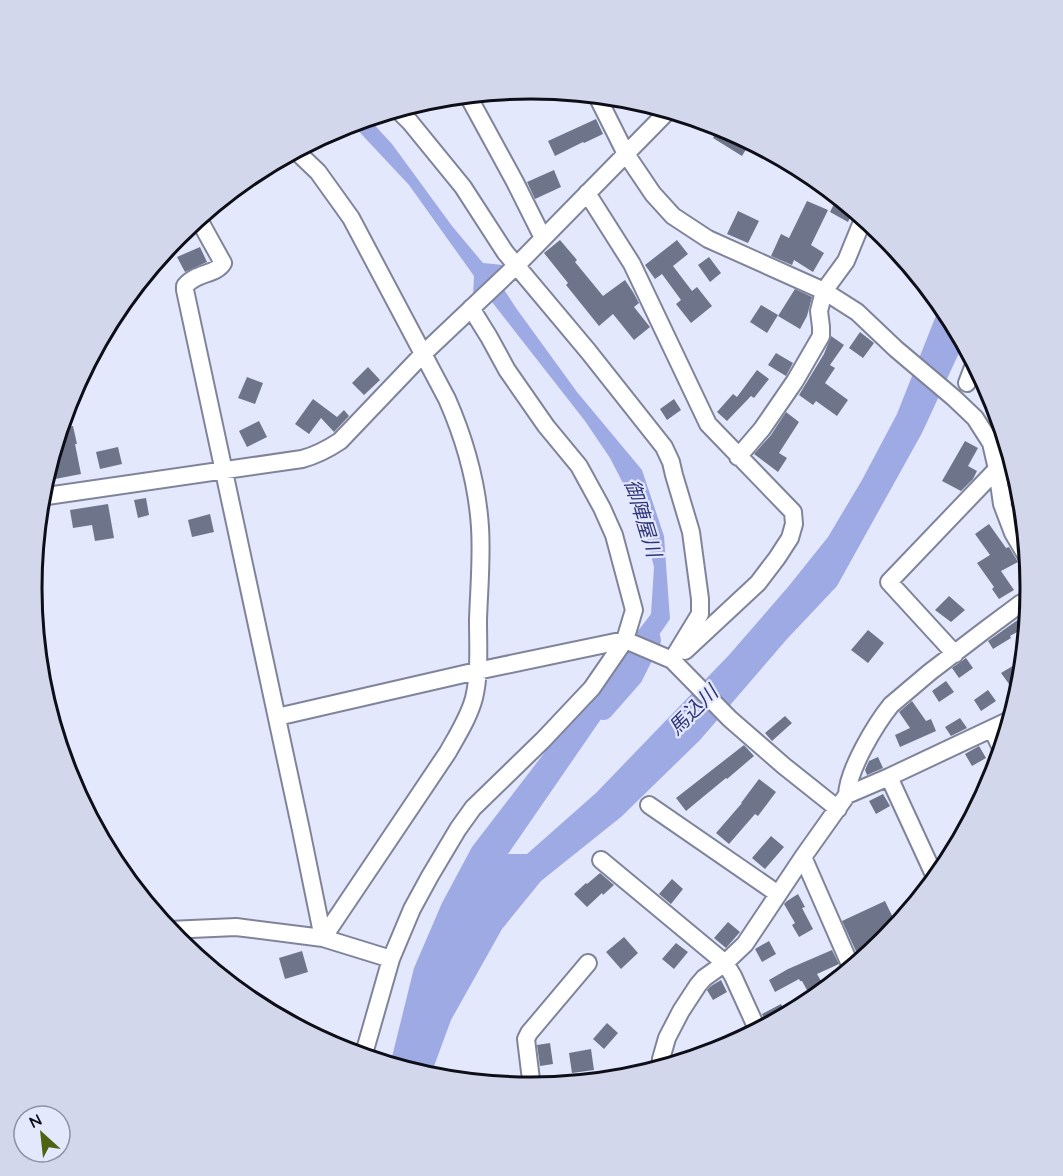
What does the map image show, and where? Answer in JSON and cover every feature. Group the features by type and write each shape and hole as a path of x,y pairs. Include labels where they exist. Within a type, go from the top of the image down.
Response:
{"street":[{"path":"472,103 543,238"},
{"path":"601,104 626,153 653,194 673,216 708,239 824,291 858,312 998,441"},
{"path":"403,115 463,187 514,267 637,411 664,447 671,462 691,532 700,598 700,614 676,664"},
{"path":"51,495 302,459 329,449 348,433 423,354 514,267 663,116"},
{"path":"302,156 318,172 351,218 447,399 459,426 473,479 480,529 477,670 474,697 466,720 448,752 323,938"},
{"path":"587,193 632,264 708,424 772,493 793,512 794,524 790,538 758,583 691,645 676,664"},
{"path":"202,226 223,263 220,268 190,279 185,286 323,938"},
{"path":"738,457 762,429 795,381 820,336 819,311 824,291 846,261 861,226"},
{"path":"365,1049 391,959 412,909 458,829 473,808 543,740 592,687 625,640 634,610 614,535 602,508 579,466 546,426 507,370 474,306"},
{"path":"967,383 971,372"},
{"path":"1000,448 997,469 1002,504 1019,543"},
{"path":"955,654 889,582 997,469"},
{"path":"1002,500 1012,493"},
{"path":"661,1060 667,1038 698,985 745,944 842,802 861,754 886,711 930,672 1020,605"},
{"path":"277,717 477,670 625,640 676,664 730,720 784,766 842,802"},
{"path":"842,802 889,777 1001,724"},
{"path":"992,729 997,739"},
{"path":"889,777 932,870"},
{"path":"649,805 778,894"},
{"path":"803,856 848,961"},
{"path":"601,860 725,963 734,976 755,1023"},
{"path":"181,929 236,927 323,938 391,959"},
{"path":"531,1078 526,1039 588,963"}],"water":[{"name":"馬込川","path":"374,124 392,144 452,226 483,263 503,265 495,276 516,308 577,392 642,470 664,536 670,619 508,854 527,854 596,793 729,655 828,537 897,414 937,313 960,351 922,433 837,586 787,639 700,740 621,817 541,881 502,929 451,1020 434,1067 392,1057 414,968 442,903 472,847 651,614 654,567 642,520 610,458 585,421 481,288 473,297 474,276 409,185 358,130"}],"building":[{"path":"596,119 603,134 555,156 548,141"},
{"path":"715,134 747,148 742,156 713,138"},
{"path":"554,170 561,187 535,199 527,182"},
{"path":"807,201 828,210 811,245 824,253 813,272 794,260 792,265 771,256 781,234 789,238"},
{"path":"834,204 850,217 848,222 830,212"},
{"path":"738,211 759,221 748,243 727,234"},
{"path":"560,240 603,296 625,280 639,303 634,307 650,327 634,340 613,314 599,326 544,253"},
{"path":"677,240 688,254 673,266 692,291 697,287 712,306 691,323 676,304 681,300 662,274 655,279 645,265"},
{"path":"200,247 207,262 185,272 177,257"},
{"path":"709,257 721,273 710,282 698,265"},
{"path":"795,289 812,297 807,316 800,329 778,316"},
{"path":"761,305 778,315 767,333 750,322"},
{"path":"860,332 874,343 863,358 849,348"},
{"path":"831,336 844,345 830,365 835,368 825,383 848,400 837,416 816,401 813,405 799,395 824,354"},
{"path":"776,353 793,363 786,376 768,365"},
{"path":"368,367 380,380 364,395 352,383"},
{"path":"757,370 769,379 754,398 751,396 727,421 717,412 733,394 737,397"},
{"path":"247,377 263,383 255,404 238,398"},
{"path":"313,399 337,417 344,410 349,416 334,432 321,418 309,434 295,424"},
{"path":"674,399 681,410 667,420 660,409"},
{"path":"786,412 799,422 779,453 787,458 778,472 754,454 771,435"},
{"path":"259,421 267,437 247,447 239,431"},
{"path":"73,426 81,474 54,479 59,461 70,427"},
{"path":"965,441 978,448 968,466 977,471 973,479 961,491 942,481"},
{"path":"118,447 122,464 100,469 96,452"},
{"path":"146,498 149,515 138,518 134,500"},
{"path":"108,504 114,538 95,541 92,525 73,528 70,510"},
{"path":"210,514 214,532 192,537 188,520"},
{"path":"989,524 1006,548 1009,547 1018,562 1001,571 1014,590 999,599 992,589 994,587 977,563 990,555 975,534"},
{"path":"949,596 965,610 951,622 935,610"},
{"path":"1020,618 1019,631 1010,636 1011,638 993,649 988,641"},
{"path":"868,630 884,643 868,663 851,650"},
{"path":"966,658 973,668 959,678 952,668"},
{"path":"1015,665 1012,682 1009,684 1001,673"},
{"path":"946,681 954,692 939,702 932,691"},
{"path":"988,690 996,701 981,711 974,700"},
{"path":"912,701 926,721 931,719 936,731 900,747 895,735 910,728 899,712"},
{"path":"785,716 792,723 772,741 765,733"},
{"path":"960,718 967,728 951,736 945,727"},
{"path":"744,745 754,756 686,811 676,798"},
{"path":"979,746 986,758 972,766 965,754"},
{"path":"878,757 883,768 867,775 865,770 869,761"},
{"path":"759,779 776,792 758,816 755,814 729,844 716,833"},
{"path":"883,794 890,806 876,814 869,801"},
{"path":"771,836 784,847 765,869 752,858"},
{"path":"600,873 614,885 587,907 574,894"},
{"path":"672,879 683,889 671,904 659,894"},
{"path":"798,894 805,907 802,908 813,929 799,937 792,925 795,923 784,904"},
{"path":"885,901 893,918 857,953 842,921"},
{"path":"728,922 740,932 726,948 714,938"},
{"path":"624,937 638,953 621,969 606,952"},
{"path":"769,941 776,954 762,962 755,949"},
{"path":"676,943 688,952 674,969 662,959"},
{"path":"832,950 839,964 817,974 821,982 808,992 799,979 775,992 769,980"},
{"path":"302,951 308,972 285,979 279,958"},
{"path":"721,980 727,992 713,1000 707,990"},
{"path":"781,1004 783,1008 764,1018 762,1014"},
{"path":"607,1023 618,1033 604,1049 593,1039"},
{"path":"550,1043 553,1064 540,1066 537,1045"},
{"path":"591,1049 594,1070 572,1073 569,1053"}],"waterway":[{"name":"御陣屋川","path":"603,709 632,676 650,640"}]}
